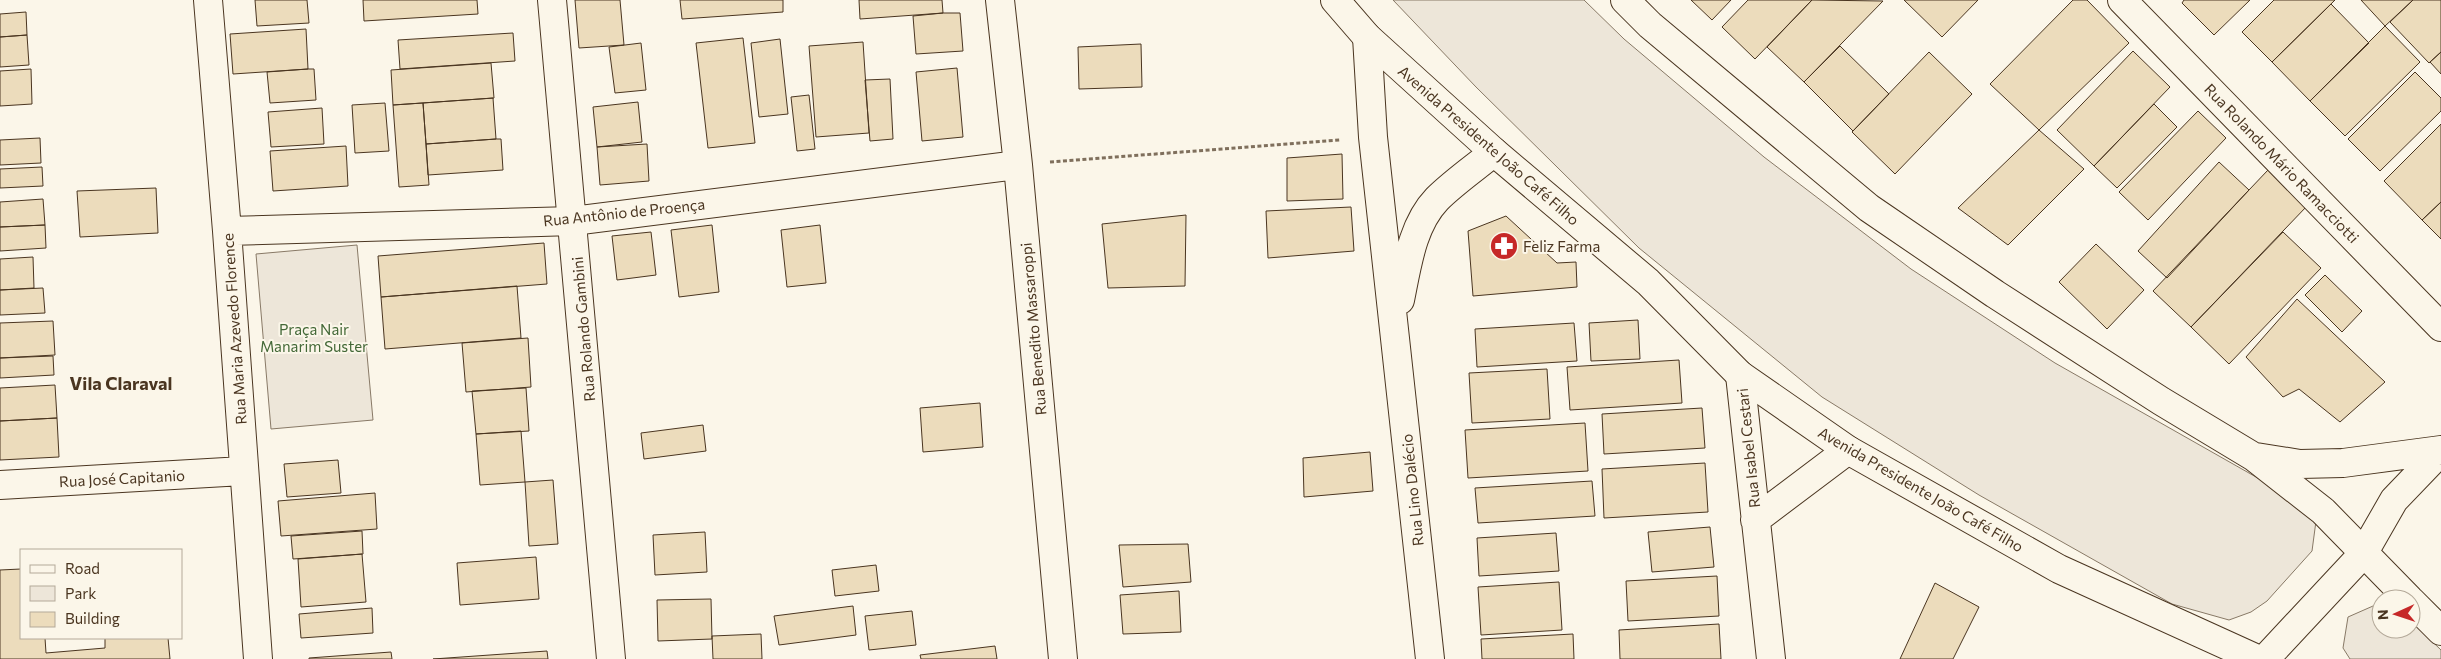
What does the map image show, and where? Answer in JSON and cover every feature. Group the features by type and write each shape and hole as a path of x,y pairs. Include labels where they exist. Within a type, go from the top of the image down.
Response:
{"street":[{"name":"Rua Maria Azevedo Florence","path":"208,0 258,659"},
{"name":"Rua Rolando Gambini","path":"552,0 611,659"},
{"name":"Rua Benedito Massaroppi","path":"1000,0 1018,165 1063,659"},
{"name":"Avenida Presidente João Café Filho","path":"1335,0 1367,36 1494,152 1648,282 1740,375 1848,450 2059,569 2257,659"},
{"path":"1624,0 1650,25 1869,208 1995,294 2161,401 2254,457 2322,511 2399,589"},
{"name":"Rua Rolando Mário Ramacciotti","path":"2122,0 2441,327"},
{"name":"Rua Lino Dalécio","path":"1367,36 1373,137 1395,321 1430,659"},
{"name":"Rua Lino Dalécio","path":"1395,321 1411,251 1420,224 1436,200 1494,152"},
{"name":"Rua Antônio de Proença","path":"227,231 573,221 1018,165"},
{"name":"Rua Isabel Cestari","path":"1740,375 1771,659"},
{"name":"Rua Isabel Cestari","path":"1755,520 1848,450"},
{"path":"2254,457 2300,464 2343,463 2441,451"},
{"path":"2265,659 2363,554 2394,500 2441,451"},
{"name":"Rua José Capitanio","path":"0,485 243,471"},
{"path":"2421,611 2441,631"}],"path":[{"path":"1018,165 1373,137"}],"green space":[{"path":"1393,0 1584,0 1624,39 1764,157 1911,269 2055,363 2293,498 2316,521 2312,551 2267,601 2251,612 2229,620 2172,604 1979,495 1822,397 1639,248 1476,87"},
{"name":"Praça Nair Manarim Suster","path":"357,245 373,420 271,429 256,254"},
{"path":"2371,607 2371,639 2421,639 2421,631 2441,650 2441,659 2350,659 2343,648 2348,617"}],"building":[{"path":"255,0 307,0 309,23 257,26"},
{"path":"363,0 477,0 478,14 364,21"},
{"path":"575,0 620,0 624,45 579,48"},
{"path":"680,0 783,0 783,12 682,19"},
{"path":"859,0 942,0 943,13 860,19"},
{"path":"1691,0 1731,0 1712,20"},
{"path":"1748,0 1812,0 1755,59 1722,27"},
{"path":"1812,0 1883,1 1804,82 1767,47"},
{"path":"1904,0 1978,0 1942,37"},
{"path":"2073,0 2087,0 2129,43 2039,130 1990,84"},
{"path":"2184,0 2250,0 2214,35 2182,3"},
{"path":"2274,0 2335,0 2272,62 2242,32"},
{"path":"2361,0 2413,0 2385,26"},
{"path":"2413,0 2441,0 2441,52 2429,63 2390,22"},
{"path":"2331,4 2369,43 2310,101 2272,62"},
{"path":"26,12 27,35 0,37 0,14"},
{"path":"960,13 963,51 916,54 913,16"},
{"path":"2385,26 2420,62 2345,136 2310,101"},
{"path":"306,29 308,69 233,74 230,34"},
{"path":"513,33 515,61 400,69 398,40"},
{"path":"27,35 29,65 0,67 0,37"},
{"path":"743,38 755,143 708,148 696,43"},
{"path":"780,39 788,114 759,117 751,43"},
{"path":"863,42 869,133 816,137 809,46"},
{"path":"641,43 646,90 615,93 609,47"},
{"path":"1141,44 1142,87 1079,89 1078,47"},
{"path":"1840,46 1889,94 1853,131 1804,82"},
{"path":"2133,51 2170,87 2094,166 2057,130"},
{"path":"1929,52 1972,94 1895,174 1852,132"},
{"path":"2441,52 2441,74 2430,62"},
{"path":"491,63 494,98 393,105 391,70"},
{"path":"957,68 963,137 922,141 916,72"},
{"path":"31,69 32,104 0,106 0,71"},
{"path":"314,69 316,100 270,103 267,72"},
{"path":"2415,72 2441,98 2441,111 2380,171 2348,139"},
{"path":"890,79 893,139 870,141 865,80"},
{"path":"809,95 815,149 797,151 791,97"},
{"path":"493,98 496,139 426,144 423,103"},
{"path":"638,102 642,142 597,147 593,107"},
{"path":"385,103 389,151 355,153 352,105"},
{"path":"423,103 429,185 399,187 393,105"},
{"path":"2154,104 2177,127 2117,188 2094,166"},
{"path":"322,108 324,144 271,147 268,112"},
{"path":"2198,111 2226,138 2148,220 2119,192"},
{"path":"2441,124 2441,202 2422,220 2384,181"},
{"path":"2039,130 2084,169 2008,245 1958,208"},
{"path":"40,138 41,163 0,165 0,140"},
{"path":"501,139 503,170 428,175 426,144"},
{"path":"647,144 649,181 600,185 597,147"},
{"path":"346,146 348,186 273,191 270,151"},
{"path":"1342,154 1343,199 1287,201 1287,158"},
{"path":"2219,162 2249,190 2167,278 2138,251"},
{"path":"42,167 43,186 0,188 0,169"},
{"path":"2268,170 2307,206 2191,327 2153,291"},
{"path":"156,188 158,233 80,237 77,191"},
{"path":"43,199 45,225 0,227 0,202"},
{"path":"2441,202 2441,239 2422,220"},
{"path":"1351,207 1354,251 1268,258 1266,211"},
{"path":"1186,215 1185,286 1108,288 1102,224"},
{"name":"Feliz Farma","path":"1506,216 1557,263 1576,262 1577,287 1473,296 1468,231"},
{"path":"45,225 46,248 0,251 0,227"},
{"path":"712,225 719,292 679,297 671,230"},
{"path":"820,225 826,283 787,287 781,230"},
{"path":"651,232 656,275 617,280 612,236"},
{"path":"2283,232 2321,268 2229,364 2191,327"},
{"path":"544,243 547,284 381,297 378,256"},
{"path":"2096,244 2144,290 2107,329 2059,282"},
{"path":"33,257 34,288 0,290 0,259"},
{"path":"2325,275 2362,311 2342,332 2305,295"},
{"path":"517,286 521,338 385,349 381,297"},
{"path":"43,288 45,313 0,315 0,290"},
{"path":"2297,299 2385,382 2340,422 2299,389 2283,397 2246,357"},
{"path":"1638,320 1640,359 1591,361 1589,323"},
{"path":"53,321 55,355 0,358 0,323"},
{"path":"1574,323 1577,361 1477,367 1475,329"},
{"path":"528,338 531,387 466,392 462,343"},
{"path":"53,356 54,375 0,378 0,358"},
{"path":"1679,360 1682,403 1570,410 1567,367"},
{"path":"1547,369 1550,419 1472,423 1469,373"},
{"path":"55,385 57,418 0,421 0,388"},
{"path":"526,388 529,431 476,434 472,391"},
{"path":"980,403 983,447 923,452 920,408"},
{"path":"1702,408 1705,448 1604,454 1602,414"},
{"path":"57,418 59,457 0,460 0,421"},
{"path":"1585,423 1588,471 1468,478 1465,430"},
{"path":"703,425 706,451 644,459 641,433"},
{"path":"521,431 525,482 480,485 476,434"},
{"path":"1370,452 1373,491 1304,497 1303,458"},
{"path":"338,460 341,493 287,497 284,464"},
{"path":"1705,463 1708,512 1604,518 1602,469"},
{"path":"553,480 558,544 529,546 525,482"},
{"path":"1592,481 1595,516 1478,523 1475,488"},
{"path":"375,493 377,529 281,536 278,501"},
{"path":"1710,527 1714,567 1652,572 1648,532"},
{"path":"362,531 363,554 293,559 291,536"},
{"path":"705,532 707,572 655,575 653,535"},
{"path":"1556,533 1559,571 1479,576 1477,538"},
{"path":"1188,544 1191,582 1123,587 1119,545"},
{"path":"362,554 366,602 301,607 298,559"},
{"path":"536,557 539,599 460,605 457,563"},
{"path":"876,565 879,591 835,596 832,570"},
{"path":"20,569 20,639 45,639 46,653 105,648 105,639 168,639 170,659 0,659 0,570"},
{"path":"1717,576 1719,616 1628,621 1626,581"},
{"path":"1559,582 1562,630 1481,635 1478,587"},
{"path":"1935,583 1979,607 1953,659 1900,659"},
{"path":"1179,591 1181,632 1123,634 1120,595"},
{"path":"711,599 712,639 658,641 657,600"},
{"path":"853,606 856,635 779,645 774,616"},
{"path":"372,608 373,633 301,638 299,614"},
{"path":"912,611 916,645 869,650 865,616"},
{"path":"1719,624 1721,659 1620,659 1619,630"},
{"path":"761,634 762,659 713,659 712,636"},
{"path":"1573,634 1574,659 1482,659 1481,639"},
{"path":"995,646 997,659 921,659 920,655"},
{"path":"547,651 548,659 433,659"},
{"path":"391,652 392,659 309,659 309,658"}],"place":[{"name":"Feliz Farma","path":"1504,246"}],"district":[{"name":"Vila Claraval","path":"121,383"}]}
